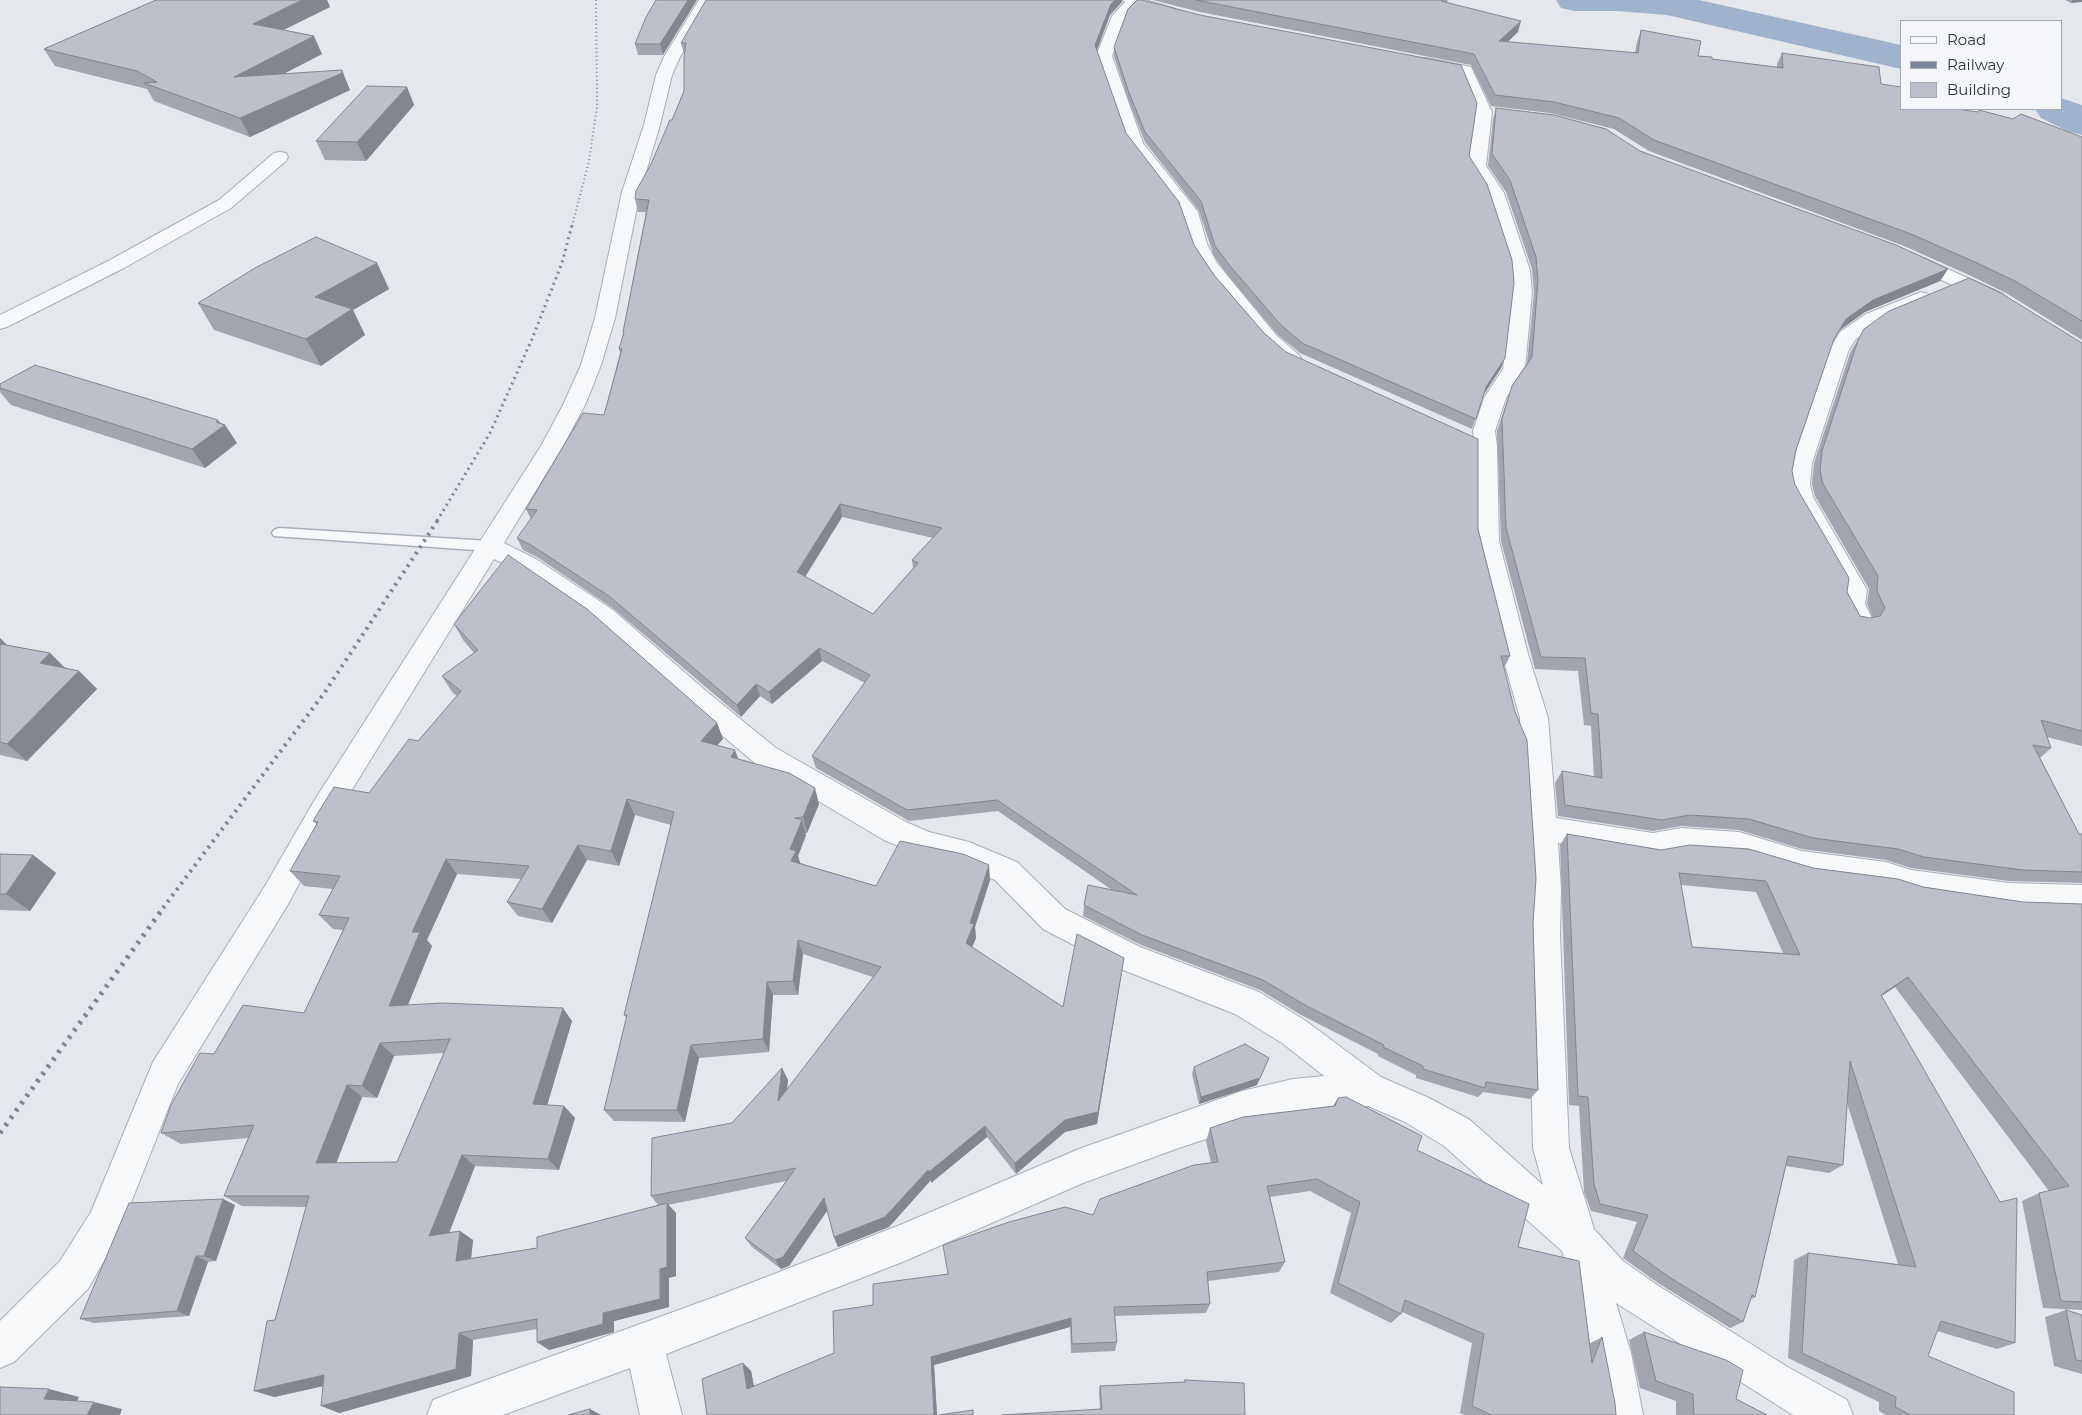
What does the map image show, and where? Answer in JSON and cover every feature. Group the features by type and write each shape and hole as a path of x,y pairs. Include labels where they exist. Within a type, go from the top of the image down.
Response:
{"street":[{"path":"0,1348 22,1330 74,1274 104,1225 165,1074 276,896 324,810 552,446 575,403 591,365 605,318 631,192 652,125 664,75 672,57 706,0"},
{"path":"1186,15 1132,0 1119,16 1104,56 1119,103 1135,144 1189,212 1203,257 1221,282 1270,340 1292,359 1308,367"},
{"path":"1410,60 1466,70 1493,113 1477,166 1495,193 1520,270 1522,293 1514,369 1495,398 1484,431 1477,442 1487,541 1515,654 1534,718 1546,889 1544,944 1552,1148 1611,1353 1622,1415"},
{"path":"0,324 117,264 225,204 280,157"},
{"path":"1896,252 1961,281 2014,309"},
{"path":"1860,620 1852,604 1854,590 1801,497 1798,484 1801,463 1838,352 1847,336 1874,318 1961,281"},
{"path":"489,546 527,565 604,617 696,698 766,756 895,831 925,844 958,851 1006,870 1054,919 1120,954 1182,980 1247,1003 1294,1032 1369,1089 1417,1110 1457,1132 1577,1239 1609,1275 1643,1299 1772,1380 1832,1415"},
{"path":"1543,828 1653,846 1681,841 1740,845 1802,864 1886,875 1911,884 2009,897 2082,899"},
{"path":"448,1415 644,1344 905,1242 1079,1167 1176,1131 1242,1109 1293,1096 1369,1089"},
{"path":"644,1344 661,1415"}],"lane":[{"path":"279,533 489,546"}],"building":[{"path":"156,0 302,0 253,24 314,36 234,77 342,70 342,73 240,118 144,83 157,82 137,71 44,49"},
{"path":"656,0 688,0 660,44 635,44 646,17"},
{"path":"706,0 1115,0 1111,4 1095,45 1126,133 1179,202 1194,245 1214,275 1264,333 1286,352 1478,439 1478,529 1510,656 1501,656 1515,712 1527,740 1536,878 1533,924 1538,1090 1486,1082 1485,1088 1423,1069 1423,1066 1383,1047 1384,1045 1305,1005 1263,980 1142,935 1084,905 1088,885 1137,895 997,800 907,810 812,756 870,675 819,648 769,692 756,684 737,705 609,596 531,545 517,538 537,510 526,509 583,413 604,415 622,349 619,349 624,332 649,200 635,199 636,191 651,164 684,91 686,43 681,43","holes":["840,504 942,528 912,560 918,563 873,614 797,572"]},
{"path":"1137,0 1200,15 1461,65 1477,103 1469,156 1487,184 1512,260 1514,283 1505,358 1486,387 1476,419 1302,343 1280,324 1231,267 1215,246 1201,201 1145,132 1129,93 1114,47 1128,9"},
{"path":"1196,0 1442,0 1521,21 1499,41 1638,53 1641,30 1701,41 1698,56 1712,57 1712,59 1783,68 1782,53 1879,67 1881,84 1900,87 1900,110 1963,110 1978,112 1979,110 2013,119 2021,114 2082,137 2082,321 2015,281 1911,234 1654,140 1619,118 1554,102 1495,95 1474,54"},
{"path":"367,86 407,87 357,142 316,141"},
{"path":"1496,108 1554,115 1606,129 1640,151 1896,245 1948,269 1873,300 1846,319 1834,339 1796,450 1792,471 1795,485 1849,578 1847,592 1860,616 1870,618 1880,616 1885,608 1877,591 1878,576 1823,484 1820,471 1822,451 1858,340 1864,329 1889,311 1969,278 1999,292 2082,343 2082,731 2041,720 2051,748 2033,745 2079,834 2082,834 2082,872 2023,870 1924,857 1898,849 1813,838 1749,819 1690,815 1662,820 1565,805 1562,771 1602,778 1598,714 1591,713 1585,658 1541,657 1506,528 1502,419 1512,386 1532,357 1538,280 1536,257 1510,180 1492,154"},
{"path":"316,237 377,263 315,297 352,309 306,339 198,303 255,268"},
{"path":"35,365 218,420 216,422 225,425 192,449 0,388 0,384"},
{"path":"508,555 587,609 717,723 701,741 735,750 731,757 789,773 815,788 803,817 795,818 802,820 790,849 796,851 791,861 876,886 900,841 963,854 989,865 970,923 974,924 966,943 1063,1007 1077,934 1124,958 1098,1112 1065,1120 1015,1163 985,1126 929,1172 928,1170 885,1217 834,1237 824,1198 783,1257 775,1260 745,1238 796,1168 651,1196 652,1138 732,1123 782,1068 778,1101 881,967 798,940 793,981 767,982 763,1039 691,1045 677,1110 604,1110 627,1015 624,1015 674,812 627,799 611,851 578,845 542,909 507,902 529,866 446,859 412,932 420,932 389,1006 442,1003 563,1008 533,1104 564,1106 548,1159 462,1155 429,1236 460,1231 456,1261 537,1248 537,1237 667,1203 667,1267 660,1269 660,1299 603,1313 603,1324 537,1342 537,1319 459,1333 456,1369 321,1406 324,1375 254,1391 267,1321 275,1320 309,1196 224,1196 254,1125 161,1133 171,1105 200,1053 214,1054 243,1005 304,1013 349,918 319,915 340,876 290,871 318,822 313,821 334,787 369,793 409,739 418,741 461,691 442,676 478,650 454,624","holes":["450,1039 397,1162 316,1163 347,1085 362,1086 380,1043"]},
{"path":"0,644 50,653 40,663 79,671 7,744 0,742"},
{"path":"1567,834 1661,850 1690,845 1749,849 1813,868 1898,879 1923,887 2023,902 2082,904 2082,1302 2061,1301 2039,1193 2069,1186 1908,977 1881,995 2000,1202 2017,1198 2015,1343 1941,1321 1928,1356 2014,1392 2014,1415 1911,1415 1895,1407 1896,1397 1802,1353 1808,1253 1916,1267 1850,1061 1843,1165 1788,1156 1755,1297 1752,1295 1743,1322 1669,1277 1633,1251 1648,1215 1600,1204 1594,1184 1588,1097 1578,1096","holes":["1679,873 1766,881 1800,955 1692,947"]},
{"path":"0,854 33,855 6,894 0,894"},
{"path":"1245,1044 1269,1058 1260,1078 1201,1097 1194,1067"},
{"path":"1346,1097 1422,1136 1417,1150 1529,1204 1518,1247 1579,1261 1592,1363 1602,1337 1616,1415 1492,1415 1472,1406 1484,1334 1405,1300 1401,1314 1338,1283 1360,1202 1317,1179 1267,1186 1285,1262 1207,1272 1210,1304 1114,1307 1117,1342 1072,1344 1071,1318 931,1357 934,1415 707,1415 702,1379 743,1363 747,1389 834,1353 833,1311 873,1305 873,1284 948,1274 943,1245 1009,1222 1065,1207 1093,1215 1100,1199 1194,1165 1218,1162 1210,1128 1243,1117 1335,1106 1338,1098"},
{"path":"223,1199 204,1256 196,1256 177,1311 80,1319 129,1203"},
{"path":"2066,1310 2082,1315 2082,1361 2076,1360"},
{"path":"1644,1332 1726,1360 1743,1370 1736,1399 1767,1415 1694,1415 1693,1394 1656,1381"},
{"path":"1185,1380 1244,1383 1245,1415 1002,1415 1102,1409 1100,1386 1185,1382"},
{"path":"0,1387 49,1389 44,1399 94,1402 87,1415 0,1415"},
{"path":"590,1409 590,1415 568,1415"},
{"path":"973,1410 973,1415 939,1415"}],"waterway":[{"path":"1574,0 1617,0 1667,4 1900,57"},
{"path":"2058,110 2082,122"}],"railway":[{"path":"572,226 589,161 597,107 596,0"},
{"path":"437,521 490,433 532,339 562,263 572,225"},
{"path":"163,908 325,692 438,520"},
{"path":"0,1133 164,907"}]}
